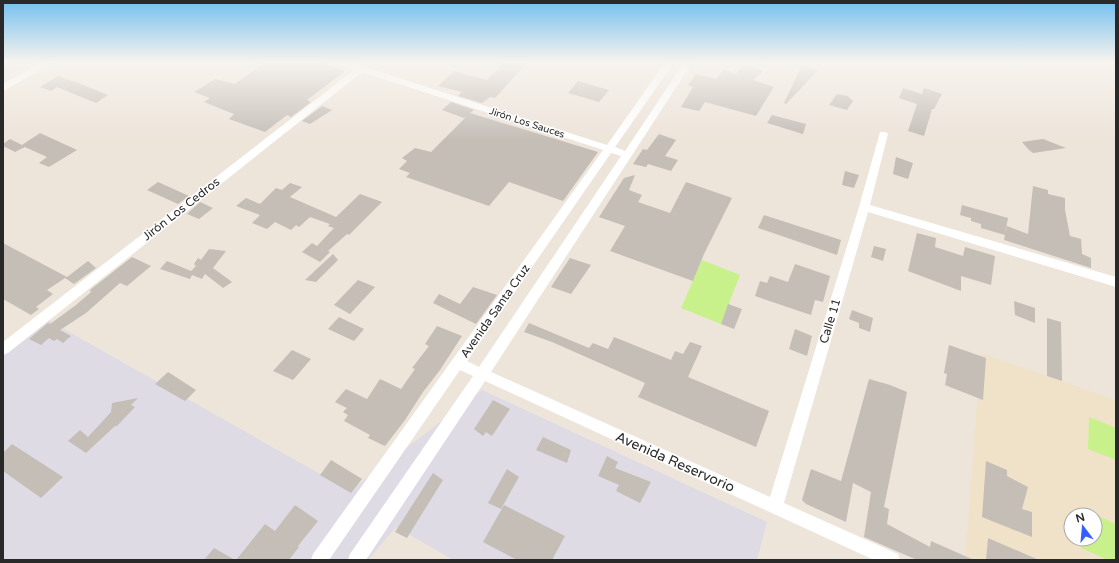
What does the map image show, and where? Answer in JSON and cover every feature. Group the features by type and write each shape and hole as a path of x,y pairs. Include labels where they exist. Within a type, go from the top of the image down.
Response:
{"street":[{"name":"Jirón Los Cedros","path":"3,349 337,87"},
{"name":"Jirón Los Sauces","path":"417,87 628,154"},
{"name":"Avenida Santa Cruz","path":"319,560 652,87"},
{"name":"Avenida Santa Cruz","path":"356,560 482,374 628,154 670,87"},
{"name":"Calle 11","path":"775,507 864,207 883,134"},
{"path":"864,207 1116,282"},
{"name":"Avenida Reservorio","path":"458,363 892,560"}],"shaded area":[{"path":"48,320 350,491 482,390 767,522 757,560 453,560 396,527 368,560 3,560 3,353"},
{"path":"981,353 1116,400 1116,560 965,560"}],"green space":[{"path":"702,260 740,275 721,324 681,308"},
{"path":"1089,417 1116,428 1116,460 1088,449"},
{"path":"1103,518 1116,524 1116,560 1108,560 1081,548 1103,547"}],"building":[{"path":"41,87 57,87 51,91"},
{"path":"58,87 89,87 108,95 96,103"},
{"path":"202,87 324,87 307,100 311,102 291,117 287,115 265,132 229,119 234,114 204,102 210,98 194,92"},
{"path":"443,87 505,87 495,98 490,97 482,103 458,96 462,92"},
{"path":"573,87 600,87 609,90 599,102 568,93"},
{"path":"693,87 774,87 756,116 705,102 699,111 681,107"},
{"path":"791,87 802,87 786,104 784,103"},
{"path":"903,88 922,94 924,88 942,94 934,109 932,109 924,136 908,131 917,104 899,98"},
{"path":"837,94 848,96 853,101 847,110 829,105"},
{"path":"451,102 474,110 470,113 598,152 563,201 509,182 489,206 406,177 410,173 399,169 407,161 402,158 415,148 431,152 467,116 464,118 442,110"},
{"path":"322,106 332,110 310,124 302,121"},
{"path":"772,115 806,124 803,134 767,123"},
{"path":"40,133 77,150 49,167 39,163 47,157 25,147 15,152 3,146 3,144 10,139 22,145"},
{"path":"659,134 676,140 665,156 678,160 671,171 648,164 646,167 633,164 643,149 647,150"},
{"path":"1043,139 1066,148 1033,153 1022,142"},
{"path":"896,157 913,163 908,179 893,174"},
{"path":"845,171 859,175 854,188 842,185"},
{"path":"635,175 629,190 642,195 638,202 670,213 686,182 732,198 704,254 693,281 610,251 625,226 599,217 624,178"},
{"path":"158,182 189,196 178,204 147,190"},
{"path":"290,183 302,187 290,197 336,217 360,194 382,202 349,235 347,234 328,251 330,252 320,262 302,252 312,243 317,246 334,228 328,226 330,224 310,217 299,227 296,225 291,230 275,222 267,229 252,223 260,215 236,206 246,198 260,204 276,188 282,190"},
{"path":"1033,186 1048,190 1048,194 1065,198 1065,210 1070,236 1081,239 1082,254 1091,258 1091,268 1004,240 1005,235 981,228 981,224 971,221 971,218 960,215 962,205 1008,218 1005,234 1007,226 1028,234"},
{"path":"200,202 213,208 199,219 187,214"},
{"path":"764,215 841,240 837,255 758,228"},
{"path":"917,233 936,238 935,247 963,256 965,247 995,256 991,285 961,276 961,291 908,271"},
{"path":"3,243 67,277 88,261 96,268 74,284 65,278 47,290 53,294 36,307 39,309 31,315 3,299"},
{"path":"874,246 886,249 883,261 871,257"},
{"path":"209,249 226,251 213,268 232,282 223,288 205,274 202,279 192,275 190,279 160,269 167,261 191,271 196,266 194,264 198,258 201,260"},
{"path":"333,254 338,260 316,282 305,280"},
{"path":"132,257 151,266 127,286 120,283 86,313 60,330 71,336 63,343 57,339 54,341 49,338 41,345 29,339 48,323 50,324 76,305 91,292 90,290"},
{"path":"570,258 591,265 571,294 551,287"},
{"path":"795,264 830,276 823,302 815,300 811,315 755,296 760,281 767,283 770,276 788,282"},
{"path":"358,280 375,287 350,314 334,305"},
{"path":"473,287 497,295 476,324 433,303 439,294 460,304"},
{"path":"1014,301 1035,308 1035,323 1015,315"},
{"path":"728,304 742,309 734,329 721,324"},
{"path":"852,310 873,318 870,332 859,328 859,323 849,319"},
{"path":"339,317 364,329 354,341 328,329"},
{"path":"1047,318 1061,322 1062,381 1047,376"},
{"path":"529,323 589,348 593,343 608,349 614,337 671,360 675,351 683,354 690,342 702,346 688,377 769,411 756,447 638,397 645,383 552,342 524,332"},
{"path":"437,326 462,336 405,420 385,446 368,438 370,435 344,421 348,415 343,412 347,408 335,402 346,389 367,399 380,379 401,389 415,369 412,368 429,346 425,344"},
{"path":"795,329 812,336 807,356 789,349"},
{"path":"949,345 986,358 983,400 945,385 947,374 944,373"},
{"path":"292,350 311,359 293,380 273,371"},
{"path":"168,372 196,390 185,401 155,384"},
{"path":"869,379 907,392 884,507 889,509 887,524 930,547 931,541 974,560 917,560 864,537 871,492 853,483 846,522 806,504 802,500 811,469 841,481"},
{"path":"138,398 131,405 135,407 117,426 115,426 86,453 68,441 80,430 88,437 111,412 112,403"},
{"path":"493,400 510,409 492,436 486,432 483,436 474,429"},
{"path":"543,437 571,450 567,463 536,450"},
{"path":"12,444 63,477 41,498 3,471 3,453"},
{"path":"607,456 618,462 615,468 651,482 640,503 616,491 619,485 598,476"},
{"path":"331,460 362,479 351,493 320,475"},
{"path":"986,461 1007,470 1007,476 1028,487 1022,509 1032,512 1032,537 982,517"},
{"path":"507,469 519,477 501,509 488,503"},
{"path":"433,473 443,480 407,538 395,532"},
{"path":"295,505 318,521 289,560 236,560 265,524 275,531"},
{"path":"504,505 565,536 552,560 517,560 483,542"},
{"path":"988,538 1039,560 986,560"},
{"path":"214,548 235,560 204,560"}]}
